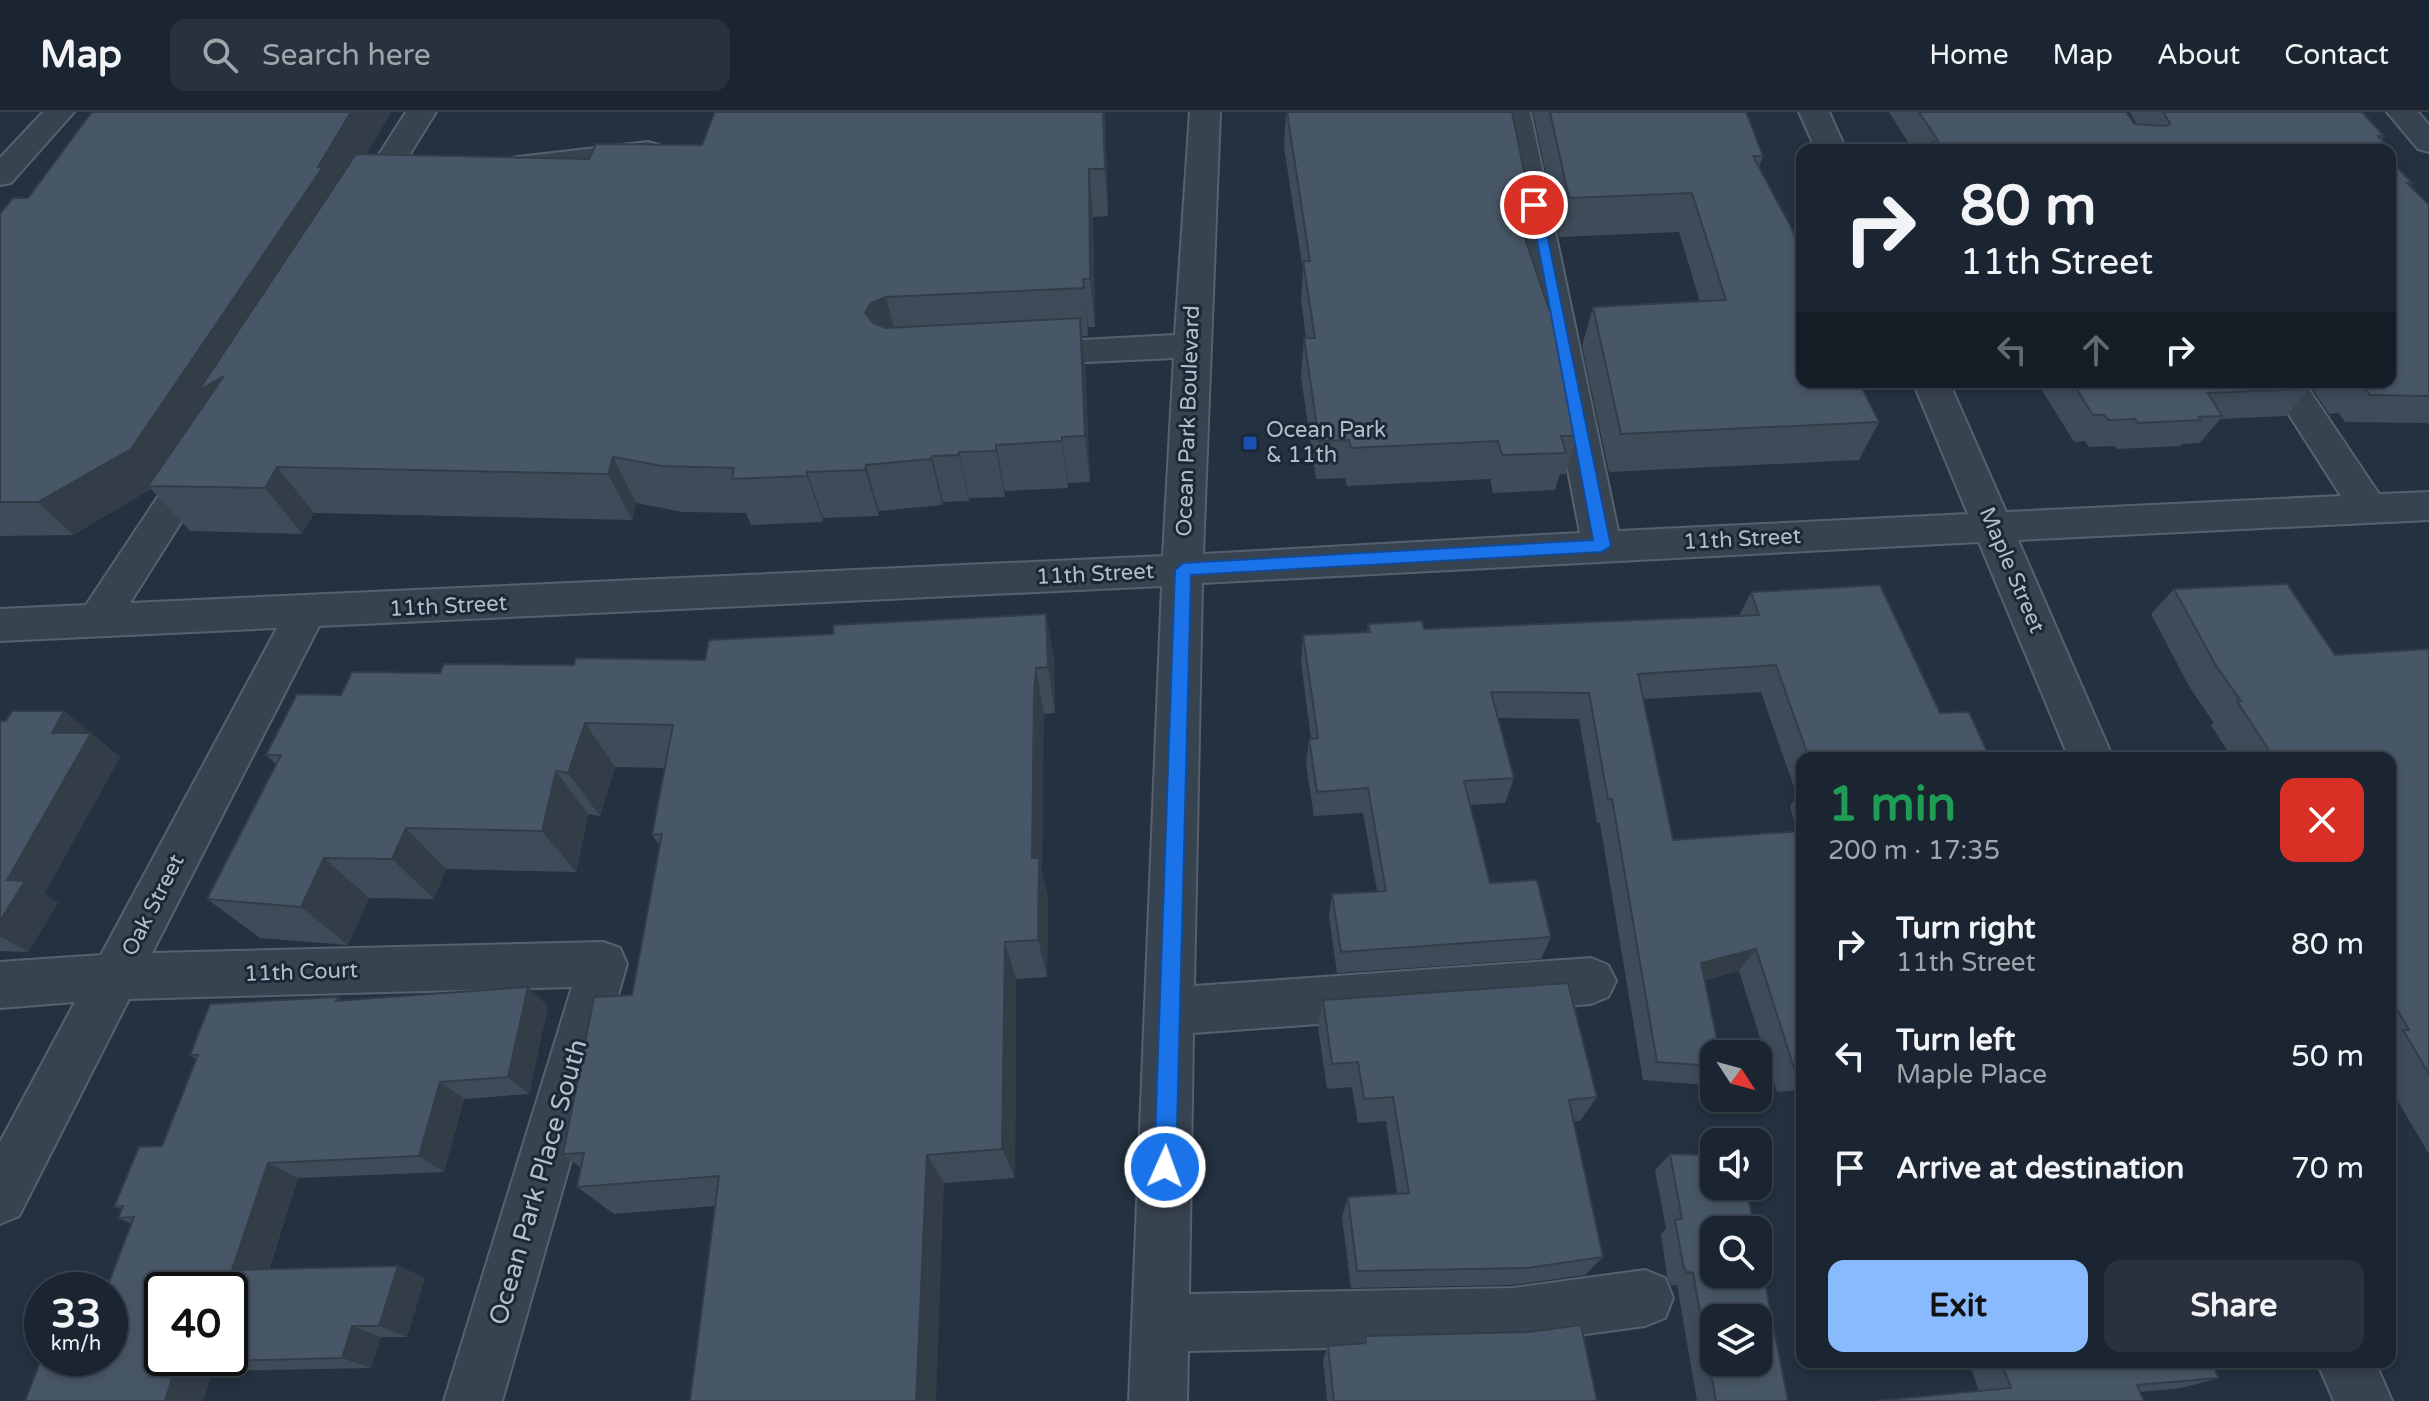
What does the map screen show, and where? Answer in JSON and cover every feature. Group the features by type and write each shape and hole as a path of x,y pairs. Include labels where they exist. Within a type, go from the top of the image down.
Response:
{"street":[{"path":"0,176 59,112"},
{"path":"344,235 394,180 421,112"},
{"name":"Ocean Park Boulevard","path":"1158,1401 1190,346 1205,112"},
{"path":"1515,112 1602,546"},
{"path":"1814,112 1828,144"},
{"path":"2402,112 2429,143"},
{"path":"489,169 678,148"},
{"path":"993,355 1190,346"},
{"name":"Maple Street","path":"1934,388 2088,752"},
{"path":"2290,388 2369,509"},
{"path":"97,621 216,437"},
{"name":"11th Street","path":"0,625 1183,570 1602,546 2429,506"},
{"name":"Oak Street","path":"0,1197 305,613"},
{"name":"11th Court","path":"0,985 115,977 603,964"},
{"name":"Ocean Park Place South","path":"473,1401 603,964"},
{"path":"1169,1011 1591,981"},
{"path":"1160,1323 1513,1316 1645,1298"},
{"path":"2349,1368 2363,1401"}],"building":[{"path":"92,112 351,112 318,167 323,167 131,449 38,502 0,502 0,214 13,198 28,198"},
{"path":"715,112 1103,112 1105,169 1089,169 1090,279 1083,279 1084,288 886,297 871,303 865,313 873,323 886,328 1080,318 1085,436 1062,437 1062,441 996,445 996,451 959,452 959,455 932,456 931,459 866,465 865,470 807,472 807,476 732,479 734,468 662,466 613,457 608,474 277,467 265,488 148,486 224,376 199,390 356,154 589,159 596,144 702,145"},
{"path":"1287,112 1512,112 1530,200 1512,200 1549,309 1552,309 1577,436 1561,436 1566,453 1502,455 1498,441 1351,448 1349,440 1319,441 1304,338 1315,338 1303,261 1310,261"},
{"path":"1550,112 1746,112 1763,156 1753,156 1796,240 1796,388 1862,388 1879,422 1621,434 1593,307 1726,300 1692,193 1569,198"},
{"path":"1919,112 2126,112 2134,124 2167,126 2170,123 2163,112 2362,112 2384,136 2378,136 2385,144 1933,142 1939,142"},
{"path":"2396,166 2412,183 2407,183 2429,205 2429,396 2370,395 2365,388 2396,388"},
{"path":"2076,388 2309,389 2208,393 2222,416 2199,417 2201,420 2137,423 2135,419 2109,420 2104,415 2093,415"},
{"path":"2287,584 2335,655 2429,649 2429,1074 2403,1030 2409,1030 2396,1008 2396,752 2270,752 2215,664 2174,589"},
{"path":"1880,585 1940,713 1969,712 1987,752 1807,752 1776,665 1638,674 1673,840 1796,831 1796,1074 1756,949 1701,963 1717,1040 1700,1040 1700,1065 1657,1062 1612,799 1608,799 1589,693 1491,692 1514,778 1464,781 1490,883 1537,880 1551,937 1341,952 1332,894 1386,891 1368,788 1317,792 1309,739 1318,738 1303,635 1370,632 1368,624 1422,621 1424,629 1759,615 1751,592"},
{"path":"1046,614 1048,667 1036,668 1034,694 1032,858 1039,858 1038,940 1005,942 1002,1149 927,1155 916,1401 690,1401 719,1176 577,1187 584,1153 563,1154 594,997 632,995 662,834 652,835 673,725 585,723 568,773 556,771 542,831 406,828 392,859 324,858 301,907 207,899 281,755 266,755 297,694 341,695 352,672 440,673 444,664 574,665 576,658 705,660 709,640 833,634 834,625"},
{"path":"12,711 64,711 52,733 91,733 7,880 25,881 0,921 0,721 6,721"},
{"path":"1568,983 1597,1097 1569,1100 1603,1257 1527,1268 1357,1271 1348,1197 1409,1193 1393,1097 1364,1099 1358,1062 1332,1064 1323,1000"},
{"path":"528,987 508,1077 440,1082 419,1156 268,1163 232,1270 398,1266 379,1326 352,1326 342,1358 248,1360 248,1272 144,1272 144,1376 173,1376 165,1401 25,1401 35,1376 128,1376 128,1272 113,1272 134,1217 118,1218 123,1206 114,1207 139,1147 162,1146 198,1055 190,1055 210,1004 337,997 336,1001"},
{"path":"1670,1154 1700,1155 1700,1200 1749,1200 1752,1216 1700,1216 1700,1288 1766,1288 1769,1304 1700,1304 1700,1312 1693,1273 1686,1272 1683,1264 1675,1220 1682,1219"},
{"path":"1772,1319 1788,1401 1716,1401 1712,1376 1772,1376"},
{"path":"1581,1325 1597,1401 1334,1401 1328,1346 1366,1343 1365,1336 1528,1332"},
{"path":"2003,1368 2214,1368 2219,1378 2137,1385 2144,1401 1875,1401 2011,1388"}],"place":[{"name":"Ocean Park & 11th","path":"1250,443"}],"route":[{"path":"1165,1167 1183,570 1602,546 1534,205"}]}
